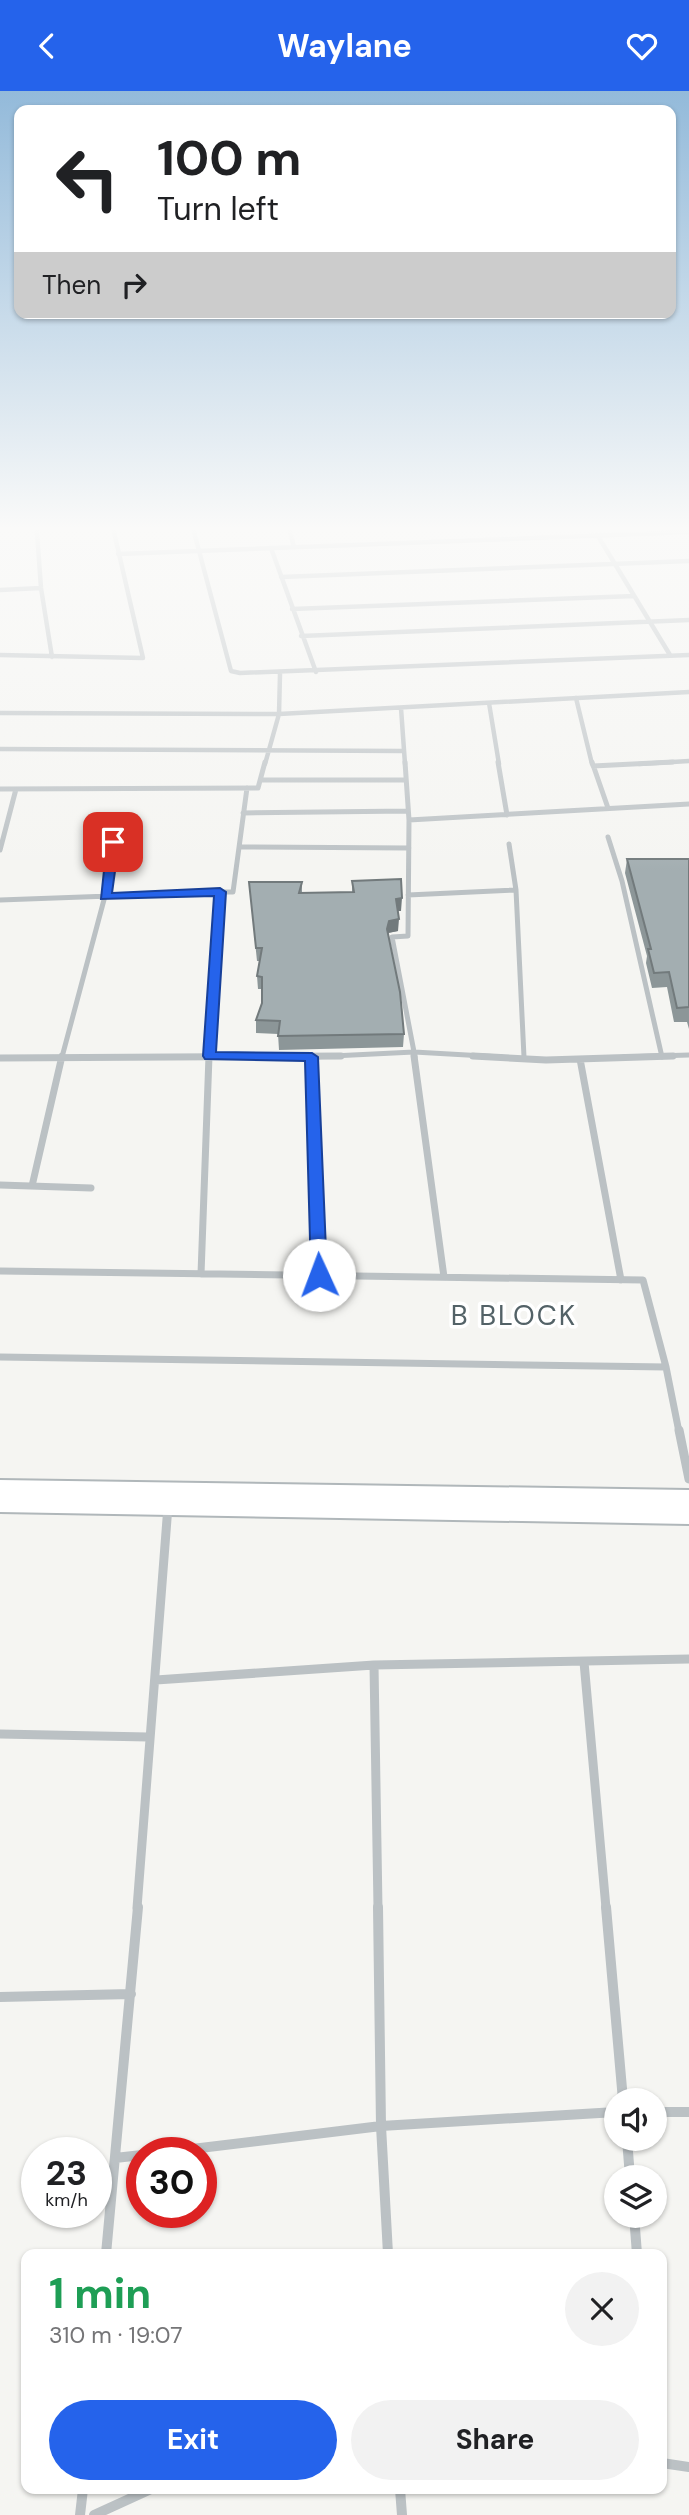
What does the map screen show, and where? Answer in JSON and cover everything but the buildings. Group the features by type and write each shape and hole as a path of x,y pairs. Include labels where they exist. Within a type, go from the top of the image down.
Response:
{"street":[{"path":"50,645 52,657"},
{"path":"0,655 143,658 140,645"},
{"path":"224,645 231,671 253,674 689,655"},
{"path":"305,645 316,672"},
{"path":"664,645 670,656"},
{"path":"0,789 258,788 279,714 280,674"},
{"path":"0,713 279,714 689,692"},
{"path":"576,698 593,766 608,808"},
{"path":"489,703 507,815"},
{"path":"401,708 409,820 408,936 392,937 414,1052 444,1277"},
{"path":"0,749 404,751"},
{"path":"593,766 689,761"},
{"path":"261,781 406,780"},
{"path":"0,900 233,892 247,788"},
{"path":"0,850 16,789"},
{"path":"409,820 689,804"},
{"path":"243,813 408,811"},
{"path":"608,837 622,881 662,1057"},
{"path":"32,1186 62,1057 105,897 113,842"},
{"path":"509,844 516,890 524,1058"},
{"path":"239,847 409,848"},
{"path":"408,895 516,890"},
{"path":"201,1274 209,1056 220,892"},
{"path":"0,1058 312,1057 414,1052 580,1059 689,1055"},
{"path":"312,1057 319,1275"},
{"path":"580,1059 621,1280"},
{"path":"0,1185 91,1188"},
{"path":"0,1272 643,1280 666,1367 689,1479"},
{"path":"0,1357 666,1367"},
{"path":"0,1496 689,1507"},
{"path":"106,2249 131,1994 148,1737 156,1680 168,1499"},
{"path":"156,1680 374,1665 689,1659"},
{"path":"584,1662 623,2088"},
{"path":"374,1665 381,2126 388,2249"},
{"path":"0,1734 148,1737"},
{"path":"0,1997 131,1994"},
{"path":"667,2112 689,2112"},
{"path":"217,2146 381,2126 604,2113"},
{"path":"115,2158 126,2157"},
{"path":"635,2228 637,2249"},
{"path":"667,2464 689,2467"},
{"path":"80,2515 82,2494"},
{"path":"94,2515 140,2494"},
{"path":"400,2494 402,2515"}],"district":[{"name":"B BLOCK","path":"514,1315"}],"route":[{"path":"113,842 105,897 220,892 209,1056 312,1057 319,1275"}]}
